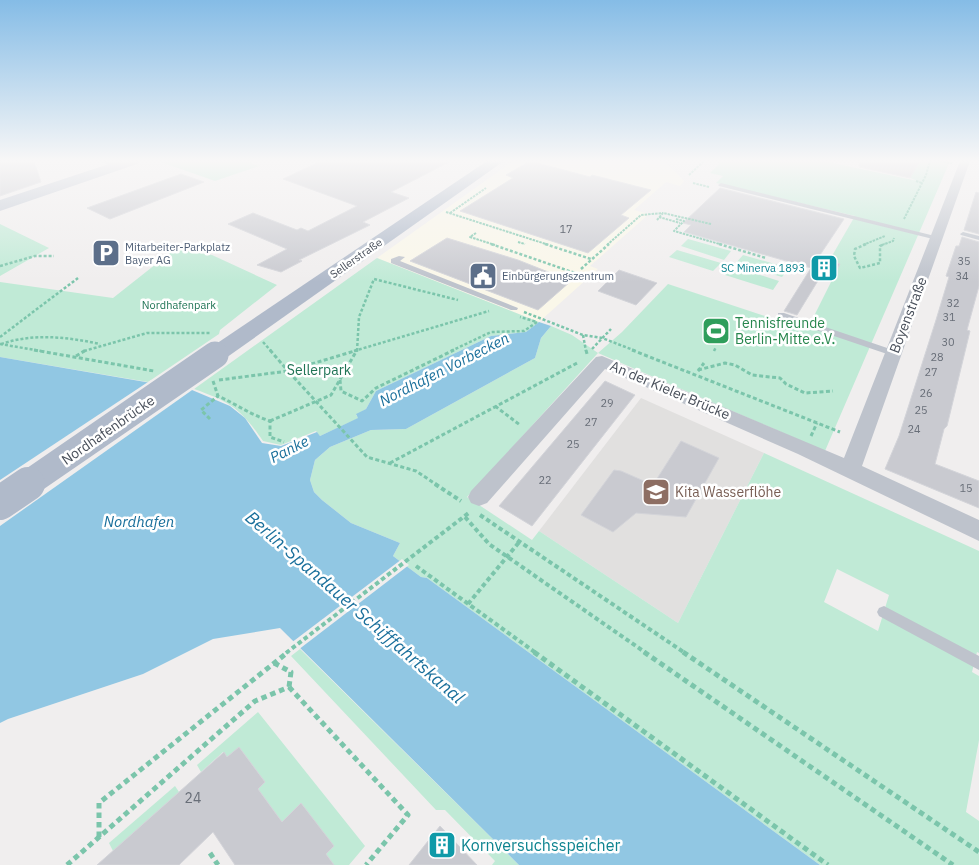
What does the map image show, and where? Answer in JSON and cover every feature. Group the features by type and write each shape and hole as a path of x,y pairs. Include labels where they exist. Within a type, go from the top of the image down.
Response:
{"main road":[{"path":"0,206 13,201"},
{"name":"Sellerstraße","path":"212,362 440,201"},
{"name":"Nordhafenbrücke","path":"0,503 212,362"}],"street":[{"name":"Boyenstraße","path":"850,469 937,238 947,201"},
{"name":"An der Kieler Brücke","path":"476,503 534,436 594,358 850,469 979,531"}],"lane":[{"path":"784,201 897,230 937,238"},
{"path":"963,234 979,238"},
{"path":"401,257 394,261 514,308"},
{"path":"781,315 893,353"},
{"path":"884,612 979,663"}],"path":[{"path":"449,213 466,201"},
{"path":"897,230 855,249 854,256 860,268 880,263 880,246 893,241 912,201"},
{"path":"441,210 591,260"},
{"path":"662,214 668,216"},
{"path":"662,214 658,219 681,224"},
{"path":"581,269 642,215 662,214 684,220"},
{"path":"676,219 710,224"},
{"path":"684,220 674,230 766,258"},
{"path":"476,233 470,237 578,274"},
{"path":"518,242 525,244"},
{"path":"514,252 520,248"},
{"path":"0,266 35,256 54,256"},
{"path":"561,268 567,264"},
{"path":"0,337 78,278"},
{"path":"218,396 234,403 248,414 270,420 331,395 357,351 359,317 374,279 467,302"},
{"path":"75,356 88,348 147,333 212,362 288,371 495,310 485,307"},
{"path":"540,318 583,335 602,338 840,432"},
{"path":"340,380 340,391 362,401 376,388 491,332 524,331 537,322 528,319"},
{"path":"594,358 602,338 610,329"},
{"path":"583,335 594,358"},
{"path":"0,344 23,338 43,338 101,344"},
{"path":"258,339 318,401 350,440 367,457 416,471 476,503 520,541 979,852"},
{"path":"0,344 161,372"},
{"path":"390,463 579,362 594,358"},
{"path":"212,362 218,396"},
{"path":"695,375 704,363"},
{"path":"698,370 725,363 734,365 752,375 780,378 786,384 805,393 815,394 833,391"},
{"path":"210,419 201,410 218,396"},
{"path":"495,406 534,436"},
{"path":"270,420 270,437 284,442"},
{"path":"99,837 99,803 285,654 465,517 476,503"},
{"path":"465,517 489,544 507,557 953,865"},
{"path":"468,604 520,541"},
{"path":"416,566 828,865"},
{"path":"274,663 291,672 289,687"},
{"path":"67,865 255,701 289,687"},
{"path":"289,687 408,816 366,865"},
{"path":"210,853 218,865"}],"shaded area":[{"path":"456,201 644,201 634,210 649,214 590,266 598,269 539,322 377,258"},
{"name":"Kita Wasserflöhe","path":"641,398 764,453 678,623 539,531"}],"green space":[{"path":"793,201 933,201 825,451 598,353 622,332 668,284 807,330 840,264 829,261 855,216"},
{"path":"0,224 49,248 0,276"},
{"path":"688,239 731,251 724,260 681,246"},
{"name":"Nordhafenpark","path":"175,249 212,255 277,285 220,330 219,334 148,382 0,357 0,282 113,298"},
{"path":"677,250 721,263 713,271 669,257"},
{"path":"743,255 789,268 782,277 736,263"},
{"name":"Sellerpark","path":"377,258 539,322 526,332 491,336 376,391 366,409 356,415 359,418 320,436 316,431 281,445 263,441 248,421 234,408 217,398 194,389"},
{"path":"732,266 779,281 773,290 725,275"},
{"path":"551,326 572,335 598,353 467,497 532,540 539,531 678,623 764,453 979,551 979,653 977,652 972,672 979,676 979,740 966,812 979,821 979,865 820,865 427,578 421,577 393,556 400,543 351,523 314,492 310,480 315,460 330,447 371,430 406,429 535,358 541,338","holes":["837,569 889,595 878,631 824,602"]},
{"path":"300,649 519,865 492,865 495,861 445,810 436,810 291,656"},
{"path":"258,712 365,846 349,865 334,865 326,854 333,846 301,803 282,822 258,789 265,782 239,747 227,757 223,752 201,772 197,765"},
{"path":"175,786 179,792 113,851 109,843"}],"water":[{"path":"539,322 551,326 541,338 535,358 406,429 371,430 330,447 315,460 310,480 314,492 351,523 400,543 393,556 421,577 427,578 820,865 519,865 280,628 213,639 143,674 0,723 0,357 192,390 230,406 245,418 262,443 281,446 317,432 320,436 358,418 356,414 366,409 376,391 491,336 526,332"}],"pier":[{"path":"151,380 195,388 0,526 0,480"},
{"path":"402,559 409,565 298,650 291,643"}],"building":[{"path":"105,201 155,201 110,219 87,208"},
{"path":"344,201 403,201 363,222 370,225 299,260 302,261 281,272 257,265 287,249 228,224 253,213 297,230 301,228 308,231 357,206"},
{"path":"475,201 637,201 621,215 629,218 588,253 460,211"},
{"path":"706,201 773,201 844,219 818,258 840,264 831,280 811,273 819,279 797,315 784,311 811,268 684,232 691,225 683,223"},
{"path":"973,201 979,201 979,234 964,230"},
{"path":"962,237 979,242 979,286 967,330 970,331 947,426 944,429 935,464 979,481 979,508 885,469 899,436 936,320 949,277 946,276 956,246 959,246"},
{"path":"447,238 518,260 571,281 538,310 410,261"},
{"path":"619,270 657,283 636,305 598,291"},
{"path":"605,381 635,395 532,526 499,506"},
{"path":"681,441 719,458 686,517 636,513 613,532 581,515 614,470 621,471 653,485"},
{"path":"239,747 265,782 258,789 282,822 301,803 334,846 326,854 334,865 235,865 213,832 179,865 97,865 224,752 227,757"},
{"name":"Kornversuchsspeicher","path":"440,826 477,865 409,865"}],"place":[{"name":"Mitarbeiter-Parkplatz Bayer AG","path":"106,253"},
{"name":"SC Minerva 1893","path":"824,268"},
{"name":"Einbürgerungszentrum","path":"483,276"},
{"name":"Tennisfreunde Berlin-Mitte e.V.","path":"716,331"},
{"name":"Kita Wasserflöhe","path":"656,492"},
{"name":"Kornversuchsspeicher","path":"442,845"}],"water label":[{"name":"Nordhafen Vorbecken","path":"444,369"},
{"name":"Panke","path":"289,449"},
{"name":"Nordhafen","path":"139,521"},
{"name":"Berlin-Spandauer Schifffahrtskanal","path":"355,607"}]}
